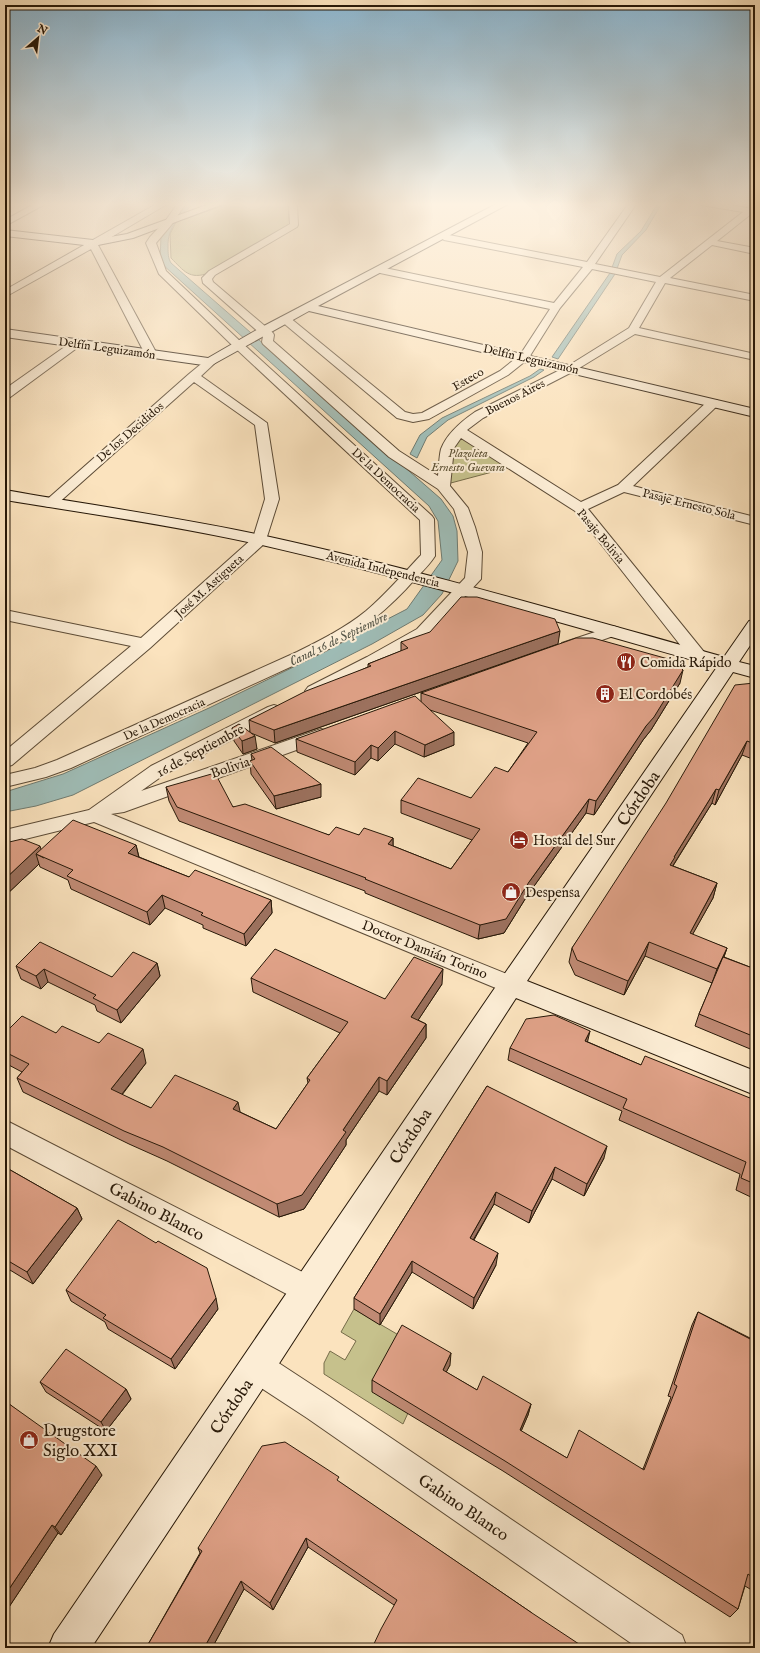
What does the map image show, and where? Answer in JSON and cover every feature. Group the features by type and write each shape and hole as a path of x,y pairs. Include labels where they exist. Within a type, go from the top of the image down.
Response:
{"street":[{"path":"5,294 29,280"},
{"path":"113,280 152,354"},
{"name":"De la Democracia","path":"5,781 38,773 64,764 303,656 337,638 371,615 411,576 428,556 427,519 237,344 170,280"},
{"name":"De la Democracia","path":"207,280 208,283 264,330 269,336 267,342 394,454 443,486"},
{"path":"210,362 237,344 360,280"},
{"path":"428,280 556,307"},
{"name":"Esteco","path":"285,319 401,415 413,418 425,416 504,373 524,357 556,307 578,280"},
{"name":"Buenos Aires","path":"443,486 448,448 459,431 479,415 572,368 633,330 662,280"},
{"path":"663,280 755,298"},
{"name":"Delfín Leguizamón","path":"307,307 572,368 755,413"},
{"path":"633,330 755,357"},
{"name":"Delfín Leguizamón","path":"5,333 210,362"},
{"path":"5,395 78,343"},
{"name":"De los Decididos","path":"50,503 210,362"},
{"path":"193,376 261,423 272,499 260,540"},
{"path":"580,508 623,488 713,403"},
{"name":"Pasaje Bolivia","path":"459,431 580,508 698,656"},
{"path":"443,486 461,508 475,552 473,579 464,589"},
{"name":"Pasaje Ernesto Sola","path":"623,488 755,520"},
{"name":"Avenida Independencia","path":"5,495 191,526 260,540 464,589 755,672"},
{"name":"José M. Astigueta","path":"5,761 144,644 260,540"},
{"name":"16 de Septiembre","path":"5,837 95,815 158,770 373,661 424,632 464,589"},
{"path":"5,615 144,644"},
{"name":"Córdoba","path":"68,1648 511,985 755,625"},
{"path":"553,653 613,631"},
{"name":"Bolivia","path":"95,815 335,730"},
{"name":"Doctor Damián Torino","path":"95,815 755,1083"},
{"name":"Gabino Blanco","path":"5,1132 308,1290"},
{"name":"Gabino Blanco","path":"257,1367 669,1648"}],"green space":[{"name":"Plazoleta Ernesto Guevara","path":"460,435 511,467 447,484 451,449"},
{"path":"354,1309 402,1337 408,1413 403,1424 324,1374 324,1363 330,1351 345,1360 356,1341 341,1332"}],"water":[{"path":"180,280 191,280 441,499 453,516 457,531 458,561 442,594 423,615 372,644 73,795 36,806 5,812 5,792 63,774 209,708 314,657 407,609 442,560 438,521 429,506"},
{"path":"605,280 611,280 558,359 552,357"},
{"path":"540,369 544,370 534,377 448,420 427,437 417,458 410,454 420,435 442,418 530,376"}],"building":[{"path":"461,597 477,597 555,619 560,631 274,730 249,720 306,691 371,666 368,664 408,648 401,642 430,632"},
{"path":"576,638 593,638 679,662 679,666 683,670 654,717 646,726 596,801 589,799 529,882 506,919 480,925 365,879 366,878 177,807 166,787 215,773 233,807 245,804 329,835 336,827 359,835 364,828 393,838 388,844 451,869 480,829 401,800 418,778 471,798 495,767 508,772 537,732 421,693"},
{"path":"755,683 755,744 747,741 719,790 716,789 670,865 717,883 690,933 727,948 717,969 649,942 628,981 577,960 572,948 666,803 735,685"},
{"path":"415,696 454,732 425,745 395,731 378,748 371,745 355,762 296,739"},
{"path":"239,724 255,736 242,741 232,728"},
{"path":"271,747 321,784 274,796 250,761 255,759 251,754"},
{"path":"73,820 136,845 128,853 189,877 195,870 271,900 244,934 201,915 203,913 162,895 147,912 67,876 73,870 36,854"},
{"path":"22,839 40,846 5,879 5,843"},
{"path":"40,942 112,977 133,952 157,963 117,1010 93,998 96,995 44,969 36,976 16,966"},
{"path":"275,949 385,999 414,957 443,969 411,1017 426,1024 387,1081 379,1077 343,1130 346,1132 302,1195 277,1204 163,1147 124,1131 17,1078 29,1064 5,1052 5,1033 22,1016 56,1033 62,1026 99,1043 108,1033 143,1049 111,1089 151,1108 175,1075 238,1102 233,1109 276,1129 310,1080 307,1078 348,1022 251,978"},
{"path":"723,957 755,969 755,1037 699,1014"},
{"path":"554,1015 590,1031 585,1041 641,1065 645,1056 755,1100 755,1184 741,1178 746,1162 623,1108 627,1099 510,1048 526,1019"},
{"path":"487,1086 607,1146 587,1184 555,1167 532,1211 496,1192 470,1238 498,1253 474,1298 412,1261 380,1314 354,1298"},
{"path":"5,1167 77,1208 27,1272 5,1259"},
{"path":"118,1220 156,1243 158,1241 207,1268 216,1298 171,1359 103,1318 106,1315 66,1290"},
{"path":"698,1312 754,1341 755,1339 755,1579 748,1574 738,1609 505,1461 372,1380 402,1325 451,1353 443,1370 477,1390 483,1376 531,1404 520,1430 567,1458 579,1430 644,1470 677,1386 674,1384"},
{"path":"66,1349 126,1389 101,1422 40,1382"},
{"name":"Drugstore Siglo XXI","path":"5,1401 96,1466 55,1527 52,1525 5,1595"},
{"path":"285,1442 339,1477 337,1480 585,1648 372,1648 397,1600 306,1538 270,1603 241,1581 204,1648 146,1648 202,1551 198,1548 262,1446"}],"place":[{"name":"Comida Rápido","path":"626,662"},
{"name":"El Cordobés","path":"605,694"},
{"name":"Hostal del Sur","path":"519,840"},
{"name":"Despensa","path":"511,892"},
{"name":"Drugstore Siglo XXI","path":"29,1440"}],"water label":[{"name":"Canal 16 de Septiembre","path":"338,638"}]}
